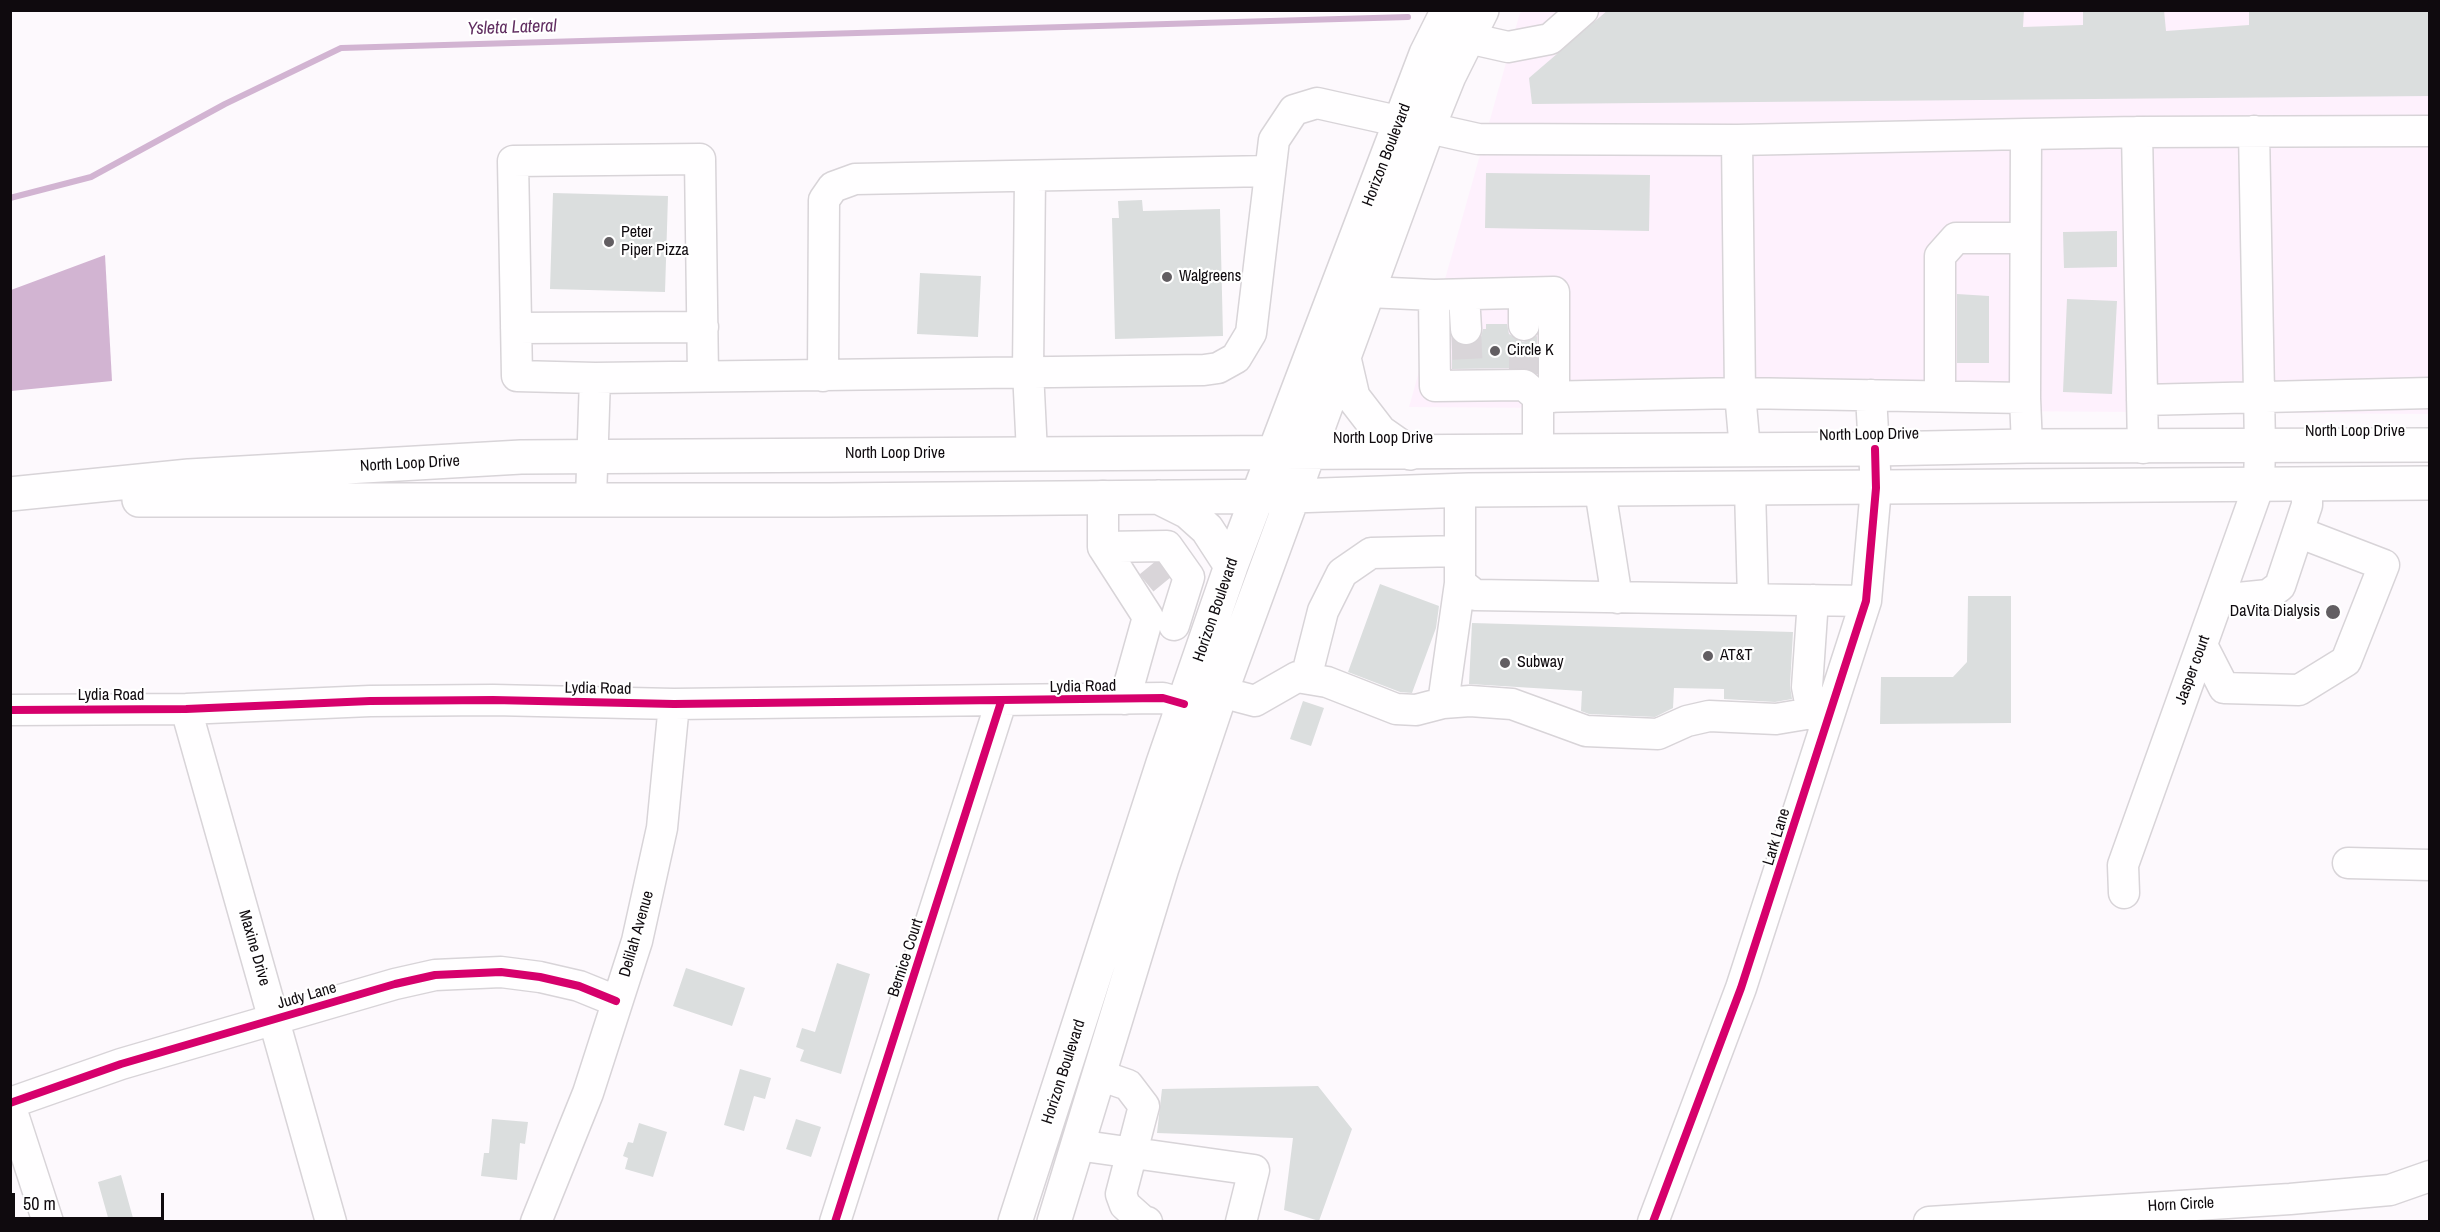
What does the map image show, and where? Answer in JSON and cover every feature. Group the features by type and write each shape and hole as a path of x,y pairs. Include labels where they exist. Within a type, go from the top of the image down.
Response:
{"main road":[{"name":"Horizon Boulevard","path":"1054,1221 1221,692 1368,292 1414,124 1426,54 1448,10"},
{"name":"Horizon Boulevard","path":"1015,1221 1231,566 1275,452 1414,124 1449,76 1475,24"},
{"path":"1344,358 1353,397 1380,432 1410,453"},
{"name":"North Loop Drive","path":"10,494 189,476 521,457 1410,453 2027,446 2143,448 2430,446"},
{"name":"North Loop Drive","path":"10,499 1293,496 1460,490 2430,483"},
{"path":"1154,496 1188,512 1208,529 1220,544 1231,566"},
{"path":"1066,1065 1069,1080 1067,1130 1077,1145"}],"street":[{"path":"1475,24 1508,47 1550,39 1582,10"},
{"path":"703,376 700,159 513,161 517,375 595,378 823,376 1218,368 1236,358 1251,333 1274,140 1294,110 1317,103 1478,139 1737,140 2137,132 2430,131"},
{"name":"Jasper court","path":"2124,893 2123,864 2259,484 2254,131"},
{"path":"2137,132 2143,448"},
{"path":"2026,134 2025,398 2027,446"},
{"path":"1737,140 1740,393 1745,450"},
{"path":"823,376 824,200 833,187 855,179 1270,171"},
{"path":"1030,176 1028,371 1032,453"},
{"path":"1940,396 1940,256 1956,238 2025,238"},
{"path":"1368,292 1434,295 1554,292 1535,388 1538,452"},
{"path":"1524,293 1524,325"},
{"path":"1434,295 1436,386 1468,379 1535,388 2025,398"},
{"path":"1464,295 1466,329"},
{"path":"516,328 703,327"},
{"path":"591,499 595,378"},
{"path":"2142,400 2430,393"},
{"name":"Lark Lane","path":"1653,1221 1741,988 1790,843 1818,718 1866,601 1876,488 1871,395"},
{"path":"2218,600 2268,595 2280,586 2307,505 2307,484"},
{"path":"1750,489 1753,599"},
{"path":"1443,703 1460,583 1460,490"},
{"path":"1600,490 1617,598"},
{"path":"1103,496 1103,547"},
{"path":"2202,645 2224,688 2299,690 2346,661 2384,565 2298,532"},
{"path":"1103,547 1159,590 1207,635"},
{"path":"1103,547 1159,590"},
{"path":"1306,678 1323,612 1342,573 1371,553 1460,551"},
{"path":"1460,583 1474,596 1866,601"},
{"path":"1125,699 1159,590"},
{"path":"1221,692 1255,701 1297,677 1327,682 1396,709 1416,710 1443,703 1512,704 1586,731 1658,734 1687,721 1709,716 1818,718 1807,687 1813,600"},
{"name":"Lydia Road","path":"10,710 186,709 370,701 493,700 674,704 1001,702 1163,698 1184,704"},
{"name":"Bernice Court","path":"836,1221 1001,702"},
{"name":"Delilah Avenue","path":"536,1221 588,1093 637,941 662,828 674,704"},
{"name":"Maxine Drive","path":"186,709 331,1221"},
{"path":"2348,863 2430,865"},
{"name":"Judy Lane","path":"10,1104 121,1064 395,984 467,972 540,977 579,986 616,1001"},
{"path":"1099,1075 1128,1085 1144,1106 1120,1194 1125,1204 1143,1221 1147,1221"},
{"path":"10,1104 48,1221"},
{"path":"1077,1145 1254,1170 1241,1221"},
{"name":"Horn Circle","path":"1929,1221 2293,1210 2390,1190 2430,1176"}],"shaded area":[{"path":"1523,11 2429,11 2429,414 1409,407 1520,13"},
{"path":"105,255 112,381 11,391 11,290"}],"building":[{"path":"1608,10 2024,10 2023,27 2083,25 2083,10 2164,10 2166,31 2249,25 2249,10 2430,10 2430,96 1532,104 1529,78"},
{"path":"1486,173 1650,175 1649,231 1485,228"},
{"name":"Peter Piper Pizza","path":"553,193 668,196 665,292 550,289"},
{"name":"Walgreens","path":"1142,200 1143,211 1220,209 1223,336 1115,339 1112,218 1119,218 1118,201"},
{"path":"2117,231 2117,267 2064,268 2063,232"},
{"path":"920,273 981,276 978,337 917,334"},
{"path":"1957,294 1989,296 1989,363 1957,363"},
{"path":"2067,299 2117,301 2112,394 2063,392"},
{"name":"Circle K","path":"1486,324 1507,324 1509,334 1523,342 1537,336 1537,373 1524,368 1452,369 1452,339 1459,345 1475,344 1481,337 1483,329 1486,329"},
{"path":"1380,584 1439,606 1436,628 1412,693 1400,692 1348,672"},
{"path":"1968,596 2011,596 2011,723 1880,724 1881,677 1953,677 1967,662"},
{"path":"1472,623 1793,632 1790,686 1792,699 1775,702 1724,699 1724,689 1674,688 1673,708 1655,717 1589,714 1581,711 1582,691 1469,684"},
{"path":"1303,701 1324,708 1311,746 1290,739"},
{"path":"837,963 870,974 841,1074 800,1061 804,1050 796,1047 802,1028 815,1032"},
{"path":"686,968 745,988 732,1026 673,1006"},
{"path":"740,1069 771,1078 765,1099 754,1096 744,1131 724,1125"},
{"path":"1318,1086 1352,1129 1319,1221 1284,1210 1293,1138 1157,1133 1162,1089"},
{"path":"492,1119 528,1122 525,1144 520,1143 517,1180 481,1176 484,1153 489,1153"},
{"path":"796,1119 821,1127 811,1157 786,1149"},
{"path":"639,1123 667,1132 653,1177 625,1169 628,1158 623,1156 628,1142 633,1143"},
{"path":"121,1175 133,1218 109,1221 98,1182"}],"waterway":[{"name":"Ysleta Lateral","path":"10,198 91,177 225,104 341,48 1408,17"}],"tunnel":[{"path":"1524,325 1524,374"},
{"path":"1466,329 1468,373"},
{"path":"1151,565 1165,582"}],"cycle path":[{"path":"1653,1222 1741,988 1866,601 1876,488 1875,449"},
{"path":"10,710 186,709 370,701 493,700 674,704 1163,698 1184,704"},
{"path":"835,1222 1001,702"},
{"path":"10,1103 121,1064 395,984 435,975 501,972 540,977 579,986 616,1001"}],"place":[{"name":"Peter Piper Pizza","path":"609,242"},
{"name":"Walgreens","path":"1167,277"},
{"name":"Circle K","path":"1495,351"},
{"name":"DaVita Dialysis","path":"2333,612"},
{"name":"AT&T","path":"1708,656"},
{"name":"Subway","path":"1505,663"}]}
